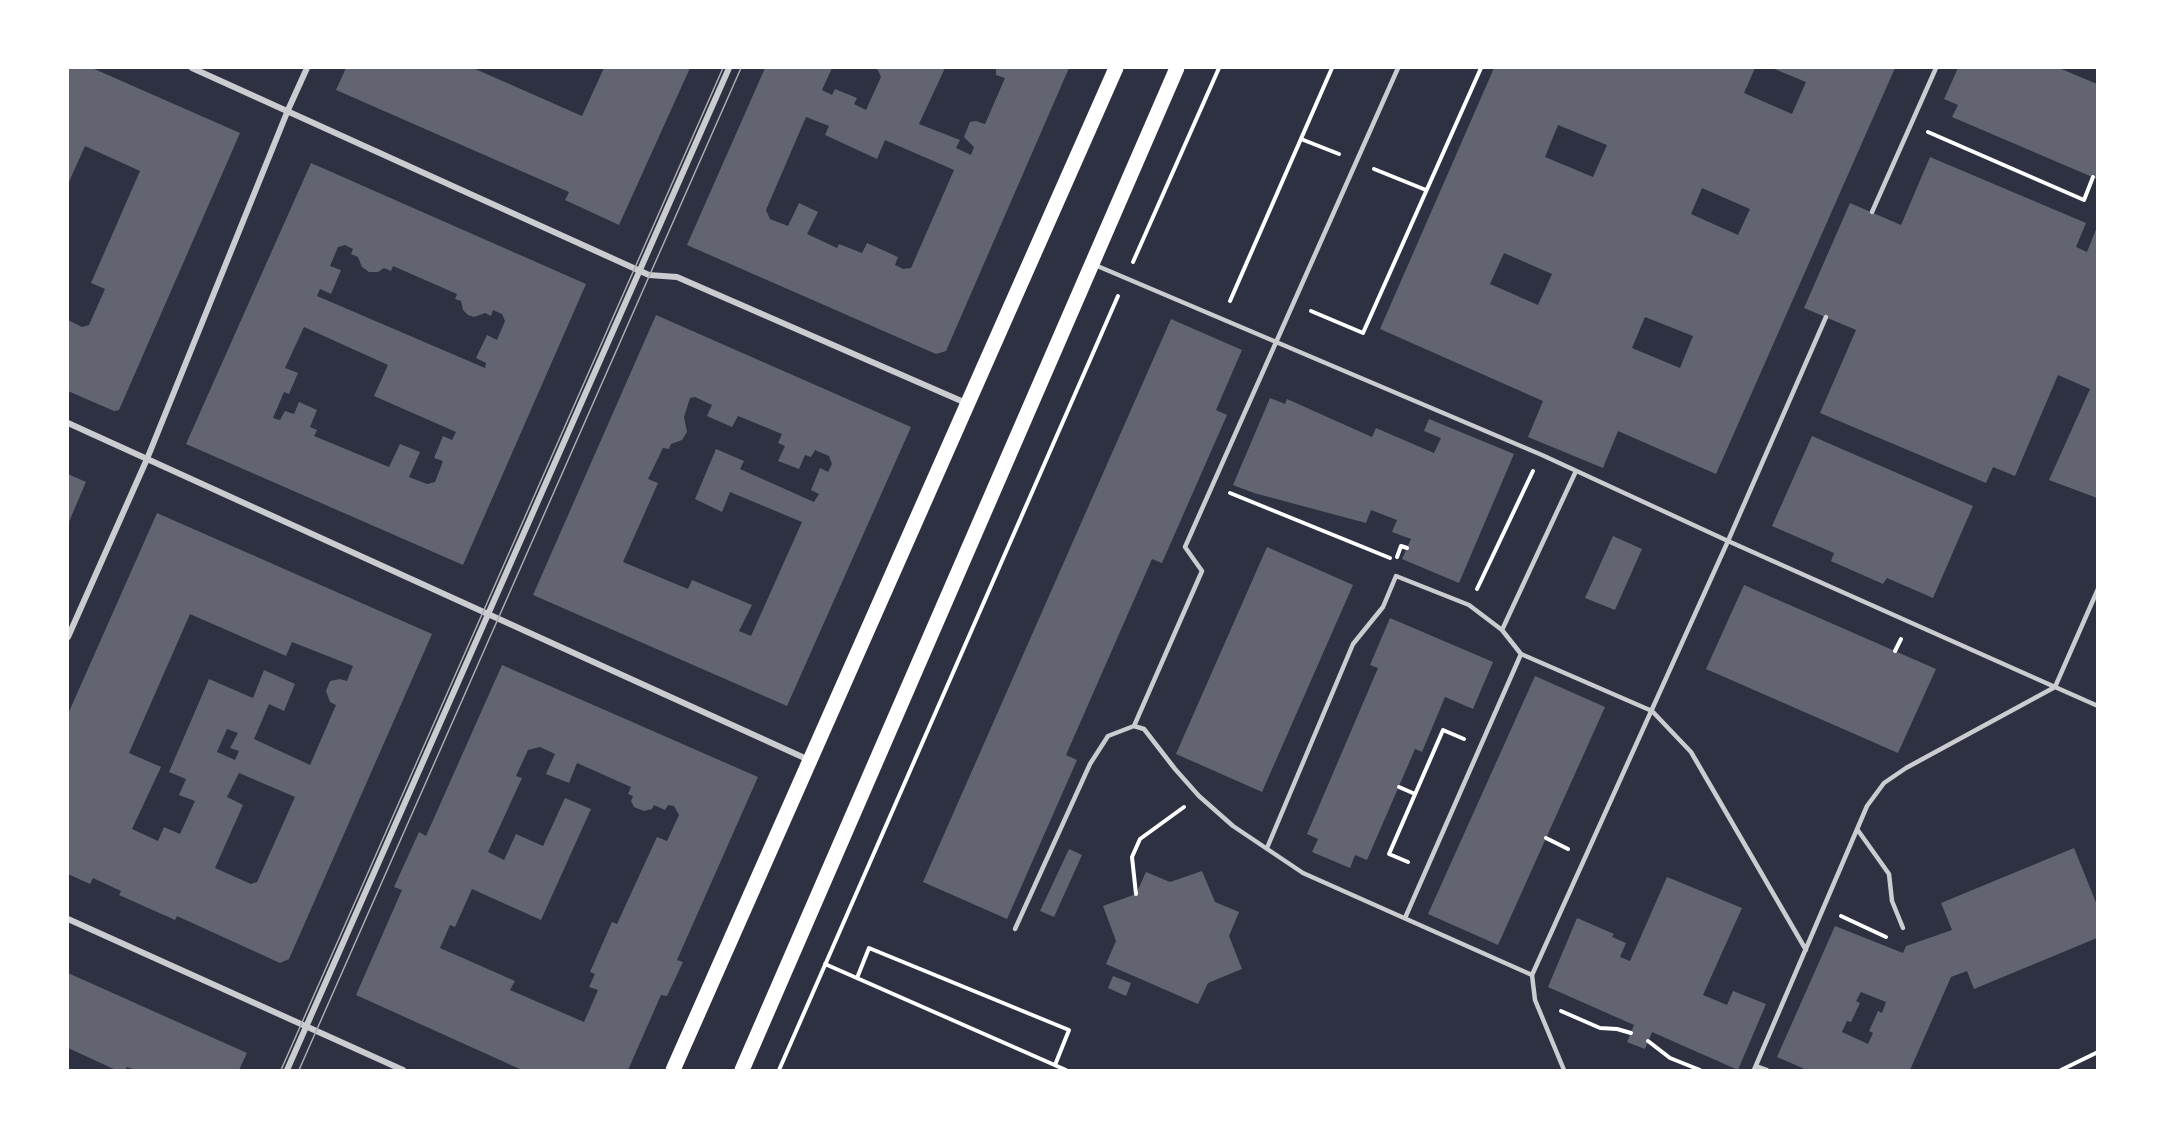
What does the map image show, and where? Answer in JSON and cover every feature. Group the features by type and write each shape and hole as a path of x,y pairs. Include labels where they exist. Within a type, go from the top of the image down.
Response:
{"main road":[{"path":"673,1071 966,403 1116,68"},
{"path":"742,1071 1177,68"}],"street":[{"path":"192,68 649,276 677,277 966,403"},
{"path":"68,637 147,459 288,110 308,68"},
{"path":"287,1071 729,68"},
{"path":"68,423 809,760"},
{"path":"68,919 403,1071"}],"lane":[{"path":"1134,726 1202,571 1185,547 1398,68"},
{"path":"1872,212 1936,68"},
{"path":"1091,263 1542,454 1728,541 2097,706"},
{"path":"1564,1071 1535,1000 1532,975 1728,541 1826,317"},
{"path":"1502,630 1576,471"},
{"path":"1267,848 1353,644 1383,608 1396,576 1469,605 1502,630 1521,654 1652,711 1691,752 1806,950"},
{"path":"1767,1071 1755,1068 1867,806 1884,783 1906,768 2055,687 2097,589"},
{"path":"1404,918 1521,654"},
{"path":"1015,929 1090,764 1108,736 1134,726 1144,729 1199,796 1233,826 1303,873 1532,975"},
{"path":"1857,829 1889,874 1893,901 1903,928"}],"path":[{"path":"779,1071 1219,68"},
{"path":"1228,305 1332,68"},
{"path":"1293,303 1363,333 1480,68"},
{"path":"1910,125 2084,200 2093,177"},
{"path":"1469,605 1542,454"},
{"path":"1212,485 1396,561"},
{"path":"1426,870 1389,854 1443,730 1481,746"},
{"path":"1399,787 1415,795"},
{"path":"1136,894 1132,857 1140,839 1199,796"},
{"path":"1824,908 1897,942"},
{"path":"857,978 868,948 1070,1030 1055,1065"},
{"path":"825,964 1066,1071"},
{"path":"1535,1000 1600,1028 1617,1029 1630,1033"},
{"path":"1648,1041 1670,1059 1700,1071"},
{"path":"2061,1071 2097,1052"}],"building":[{"path":"68,68 92,68 240,133 119,410 114,411 68,391 68,320 82,327 89,325 105,289 91,283 140,171 85,146 68,184"},
{"path":"346,68 473,68 582,116 604,68 690,68 619,225 565,200 569,192 336,90"},
{"path":"765,68 832,68 822,90 832,95 835,89 857,98 854,104 866,110 881,77 878,70 874,68 945,68 919,124 960,140 956,148 971,155 974,147 964,137 970,122 985,124 1005,78 996,75 996,68 1069,68 946,351 936,354 687,245","holes":["806,117 829,126 825,135 877,159 885,140 954,170 911,268 903,269 895,265 898,257 867,243 862,253 839,244 837,248 807,234 818,212 799,203 788,226 770,219 766,210"]},
{"path":"1494,68 1755,68 1744,93 1792,114 1806,82 1772,68 1895,68 1716,474 1618,431 1603,468 1528,437 1543,401 1380,329","holes":["1558,125 1607,145 1593,177 1545,157","1702,188 1750,209 1738,235 1691,214","1504,253 1552,274 1538,305 1490,284","1645,317 1693,336 1680,368 1632,348"]},
{"path":"1958,68 2059,68 2097,84 2097,179 1952,117 1958,105 1944,99"},
{"path":"1930,157 2086,223 2076,247 2087,252 2097,227 2097,498 2049,480 2090,389 2058,375 2015,476 1993,467 1986,483 1820,413 1856,330 1804,308 1850,203 1901,225"},
{"path":"311,163 586,284 463,565 186,444","holes":["345,245 353,249 351,254 358,257 362,267 369,272 378,272 384,268 391,271 393,266 457,294 455,299 461,301 463,310 468,315 474,317 485,313 491,316 493,310 502,314 505,321 497,340 487,335 476,358 486,363 485,368 317,296 320,289 331,294 341,270 330,266 338,247","304,327 388,365 374,396 456,432 452,440 443,436 434,458 443,461 435,482 427,484 409,477 420,452 400,444 389,467 314,436 317,430 310,427 317,410 299,402 294,414 285,411 280,420 273,418 284,392 289,394 298,373 285,368"]},
{"path":"656,315 911,427 787,706 533,595","holes":["695,397 712,405 707,416 732,427 738,416 782,434 778,443 785,446 778,461 799,469 805,455 811,457 815,450 829,456 832,464 828,472 820,468 811,490 819,494 814,502 740,469 744,461 716,449 695,499 722,512 730,492 802,522 751,636 739,631 752,605 692,580 688,589 623,562 658,483 648,479 663,448 669,449 671,444 682,440 687,432 684,417 690,398"]},
{"path":"1171,319 1242,350 1216,410 1227,415 1162,563 1152,559 1066,755 1077,760 1007,919 923,882"},
{"path":"1270,398 1285,404 1287,399 1372,437 1376,428 1434,453 1441,438 1424,431 1429,419 1514,454 1459,583 1402,559 1411,539 1392,532 1397,520 1371,510 1366,523 1254,493 1233,485"},
{"path":"1812,436 1973,506 1933,598 1887,578 1883,584 1831,561 1834,553 1772,526"},
{"path":"68,474 86,482 68,524"},
{"path":"157,513 432,634 289,959 280,963 177,916 175,920 119,895 121,891 93,878 90,884 68,874 68,714","holes":["190,614 286,656 292,642 353,666 347,681 340,679 330,681 326,691 330,702 336,705 310,765 254,739 269,704 284,711 295,684 264,670 253,698 209,679 169,772 186,779 179,795 195,801 180,834 164,827 158,841 132,829 161,767 129,753","227,729 238,733 230,748 239,751 235,760 217,752","239,773 295,797 257,882 251,884 215,868 243,805 227,797"]},
{"path":"1613,536 1642,549 1615,610 1585,598"},
{"path":"1267,547 1353,585 1262,792 1176,754"},
{"path":"1744,585 1936,669 1898,753 1706,669"},
{"path":"1390,618 1493,662 1473,709 1445,697 1422,752 1415,749 1367,860 1355,855 1350,868 1312,852 1318,839 1307,834 1378,668 1370,665"},
{"path":"502,665 758,777 677,960 683,962 667,996 661,995 628,1070 522,1070 356,995 402,890 394,887 419,832 426,836","holes":["540,747 555,754 546,774 569,783 577,763 631,787 628,794 633,796 631,801 634,807 644,811 652,809 654,805 665,810 668,805 674,806 679,815 667,841 657,837 617,924 612,922 590,972 595,974 589,987 598,990 584,1022 510,990 515,981 440,948 450,925 455,927 472,889 541,920 591,809 565,798 543,846 516,834 504,860 488,852 522,778 516,776 528,750"]},
{"path":"1535,676 1605,707 1498,945 1428,914"},
{"path":"2074,848 2097,905 2097,938 1974,989 1967,971 1951,977 1910,1070 1807,1070 1777,1057 1835,926 1903,953 1906,946 1952,930 1941,903","holes":["1861,992 1886,1002 1882,1013 1878,1011 1869,1031 1873,1033 1868,1044 1842,1032 1847,1021 1851,1022 1860,1003 1856,1001"]},
{"path":"1069,849 1082,855 1054,917 1040,911"},
{"path":"1202,871 1215,902 1239,912 1229,936 1242,969 1208,983 1198,1004 1106,964 1116,941 1103,906 1136,894 1146,872 1170,882"},
{"path":"1667,877 1742,908 1703,995 1727,1005 1733,991 1766,1004 1738,1070 1652,1032 1645,1049 1627,1042 1634,1025 1548,987 1577,918 1614,934 1612,937 1626,943 1620,957 1630,961"},
{"path":"68,973 247,1053 239,1070 136,1070 127,1067 125,1070 116,1070 68,1048"},
{"path":"1113,976 1131,983 1126,996 1108,988"}],"tram line":[{"path":"281,1070 723,68"},
{"path":"299,1070 741,68"}]}
